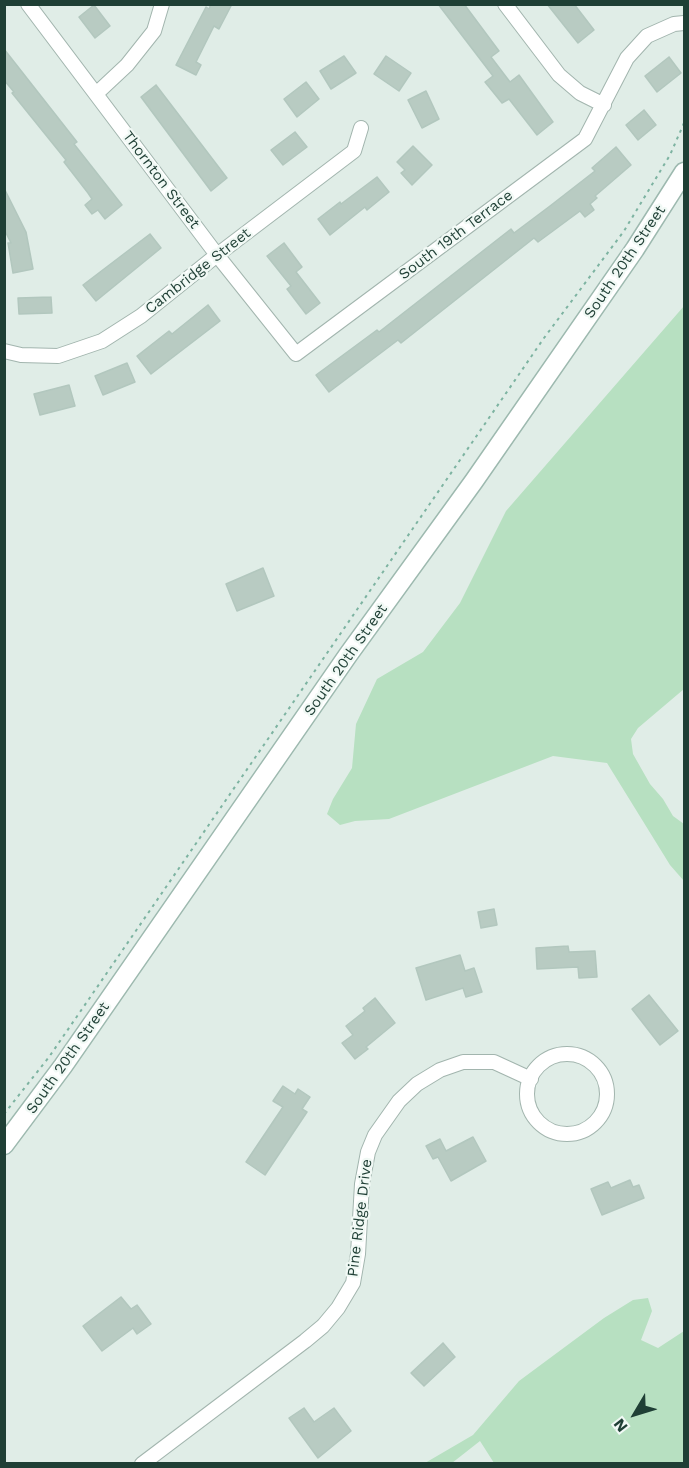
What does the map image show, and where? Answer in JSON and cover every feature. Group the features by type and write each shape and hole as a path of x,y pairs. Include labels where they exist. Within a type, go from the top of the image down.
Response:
{"main road":[{"name":"South 20th Street","path":"4,1145 63,1066 348,655 474,481 635,249 684,172"}],"street":[{"name":"Thornton Street","path":"28,4 217,255 296,354"},
{"path":"96,94 128,65 154,31 162,4"},
{"path":"505,4 559,75 580,93 604,105"},
{"name":"South 19th Terrace","path":"296,354 585,139 627,58 647,36 674,24 684,23"},
{"name":"Cambridge Street","path":"4,351 21,355 58,356 102,341 141,316 354,151 361,128"},
{"path":"564,1054 588,1059 604,1077 607,1102 603,1113 596,1122 576,1134 553,1132 535,1118 529,1107 527,1096 531,1079 541,1064 552,1057 564,1054"},
{"name":"Pine Ridge Drive","path":"142,1464 305,1341 323,1326 338,1308 353,1283 358,1254 362,1185 368,1152 375,1135 399,1101 417,1084 463,1062 494,1062 531,1079"}],"path":[{"path":"4,1114 49,1057 544,338 624,231 670,155 684,123"}],"green space":[{"path":"684,306 684,689 638,728 631,739 633,754 650,784 663,799 673,816 684,824 684,881 670,865 607,763 553,756 389,819 355,821 340,825 327,814 333,799 352,768 356,724 377,679 423,652 460,603 506,511"},
{"path":"648,1298 652,1311 641,1340 658,1348 684,1331 684,1463 494,1463 480,1441 452,1463 425,1463 473,1435 519,1381 604,1318 633,1300"}],"building":[{"path":"211,4 232,4 219,29 214,26 196,62 201,65 196,75 176,65 206,7 209,9"},
{"path":"438,4 464,4 499,51 491,57 510,82 519,75 553,122 537,135 509,99 502,103 485,82 493,76"},
{"path":"547,4 574,4 594,30 578,43"},
{"path":"94,5 110,26 95,38 79,17"},
{"path":"4,49 77,142 74,144 122,205 105,219 98,210 92,214 85,205 92,199 64,162 66,160 4,80"},
{"path":"344,56 356,73 331,89 320,71"},
{"path":"386,56 411,73 399,91 374,74"},
{"path":"669,57 681,73 657,92 645,76"},
{"path":"306,82 319,99 297,117 284,99"},
{"path":"156,85 227,178 211,191 141,97"},
{"path":"426,91 439,119 422,128 408,100"},
{"path":"644,110 656,125 638,140 626,125"},
{"path":"295,132 307,147 283,165 271,150"},
{"path":"413,146 432,165 412,185 401,173 405,170 397,162"},
{"path":"616,147 631,165 595,196 597,198 590,204 594,210 585,217 580,211 538,242 534,238 401,343 398,340 329,392 316,375 377,330 379,332 511,229 514,233 550,206 595,171 592,168"},
{"path":"377,177 389,192 367,210 365,207 330,235 318,219"},
{"path":"4,188 26,232 33,269 13,273 8,243 11,243 4,229"},
{"path":"150,234 161,248 96,301 83,285"},
{"path":"284,243 302,267 296,272 320,303 306,314 287,289 291,286 267,256"},
{"path":"51,297 52,313 19,314 18,298"},
{"path":"208,305 220,321 151,374 137,356 169,331 172,334"},
{"path":"127,363 135,382 103,395 95,376"},
{"path":"69,385 75,406 40,415 34,394"},
{"path":"263,568 274,596 237,611 226,584"},
{"path":"494,909 497,925 481,928 478,912"},
{"path":"568,946 569,952 595,951 597,977 579,978 578,967 537,969 536,948"},
{"path":"460,955 465,971 474,968 482,992 466,997 463,988 426,1000 416,968"},
{"path":"649,995 678,1031 660,1045 632,1009"},
{"path":"375,998 395,1023 355,1059 342,1043 353,1035 346,1026 365,1011 363,1008"},
{"path":"283,1086 295,1094 298,1089 310,1097 302,1109 307,1112 265,1175 246,1162 283,1107 273,1101"},
{"path":"473,1137 486,1161 451,1181 438,1157 433,1159 426,1146 440,1139 446,1151"},
{"path":"630,1180 633,1187 639,1185 644,1198 602,1215 591,1189 608,1182 611,1188"},
{"path":"121,1297 131,1309 137,1305 151,1324 137,1334 133,1328 102,1351 83,1326"},
{"path":"443,1343 455,1357 424,1386 411,1373"},
{"path":"304,1408 314,1422 334,1408 351,1431 318,1458 289,1418"}]}
